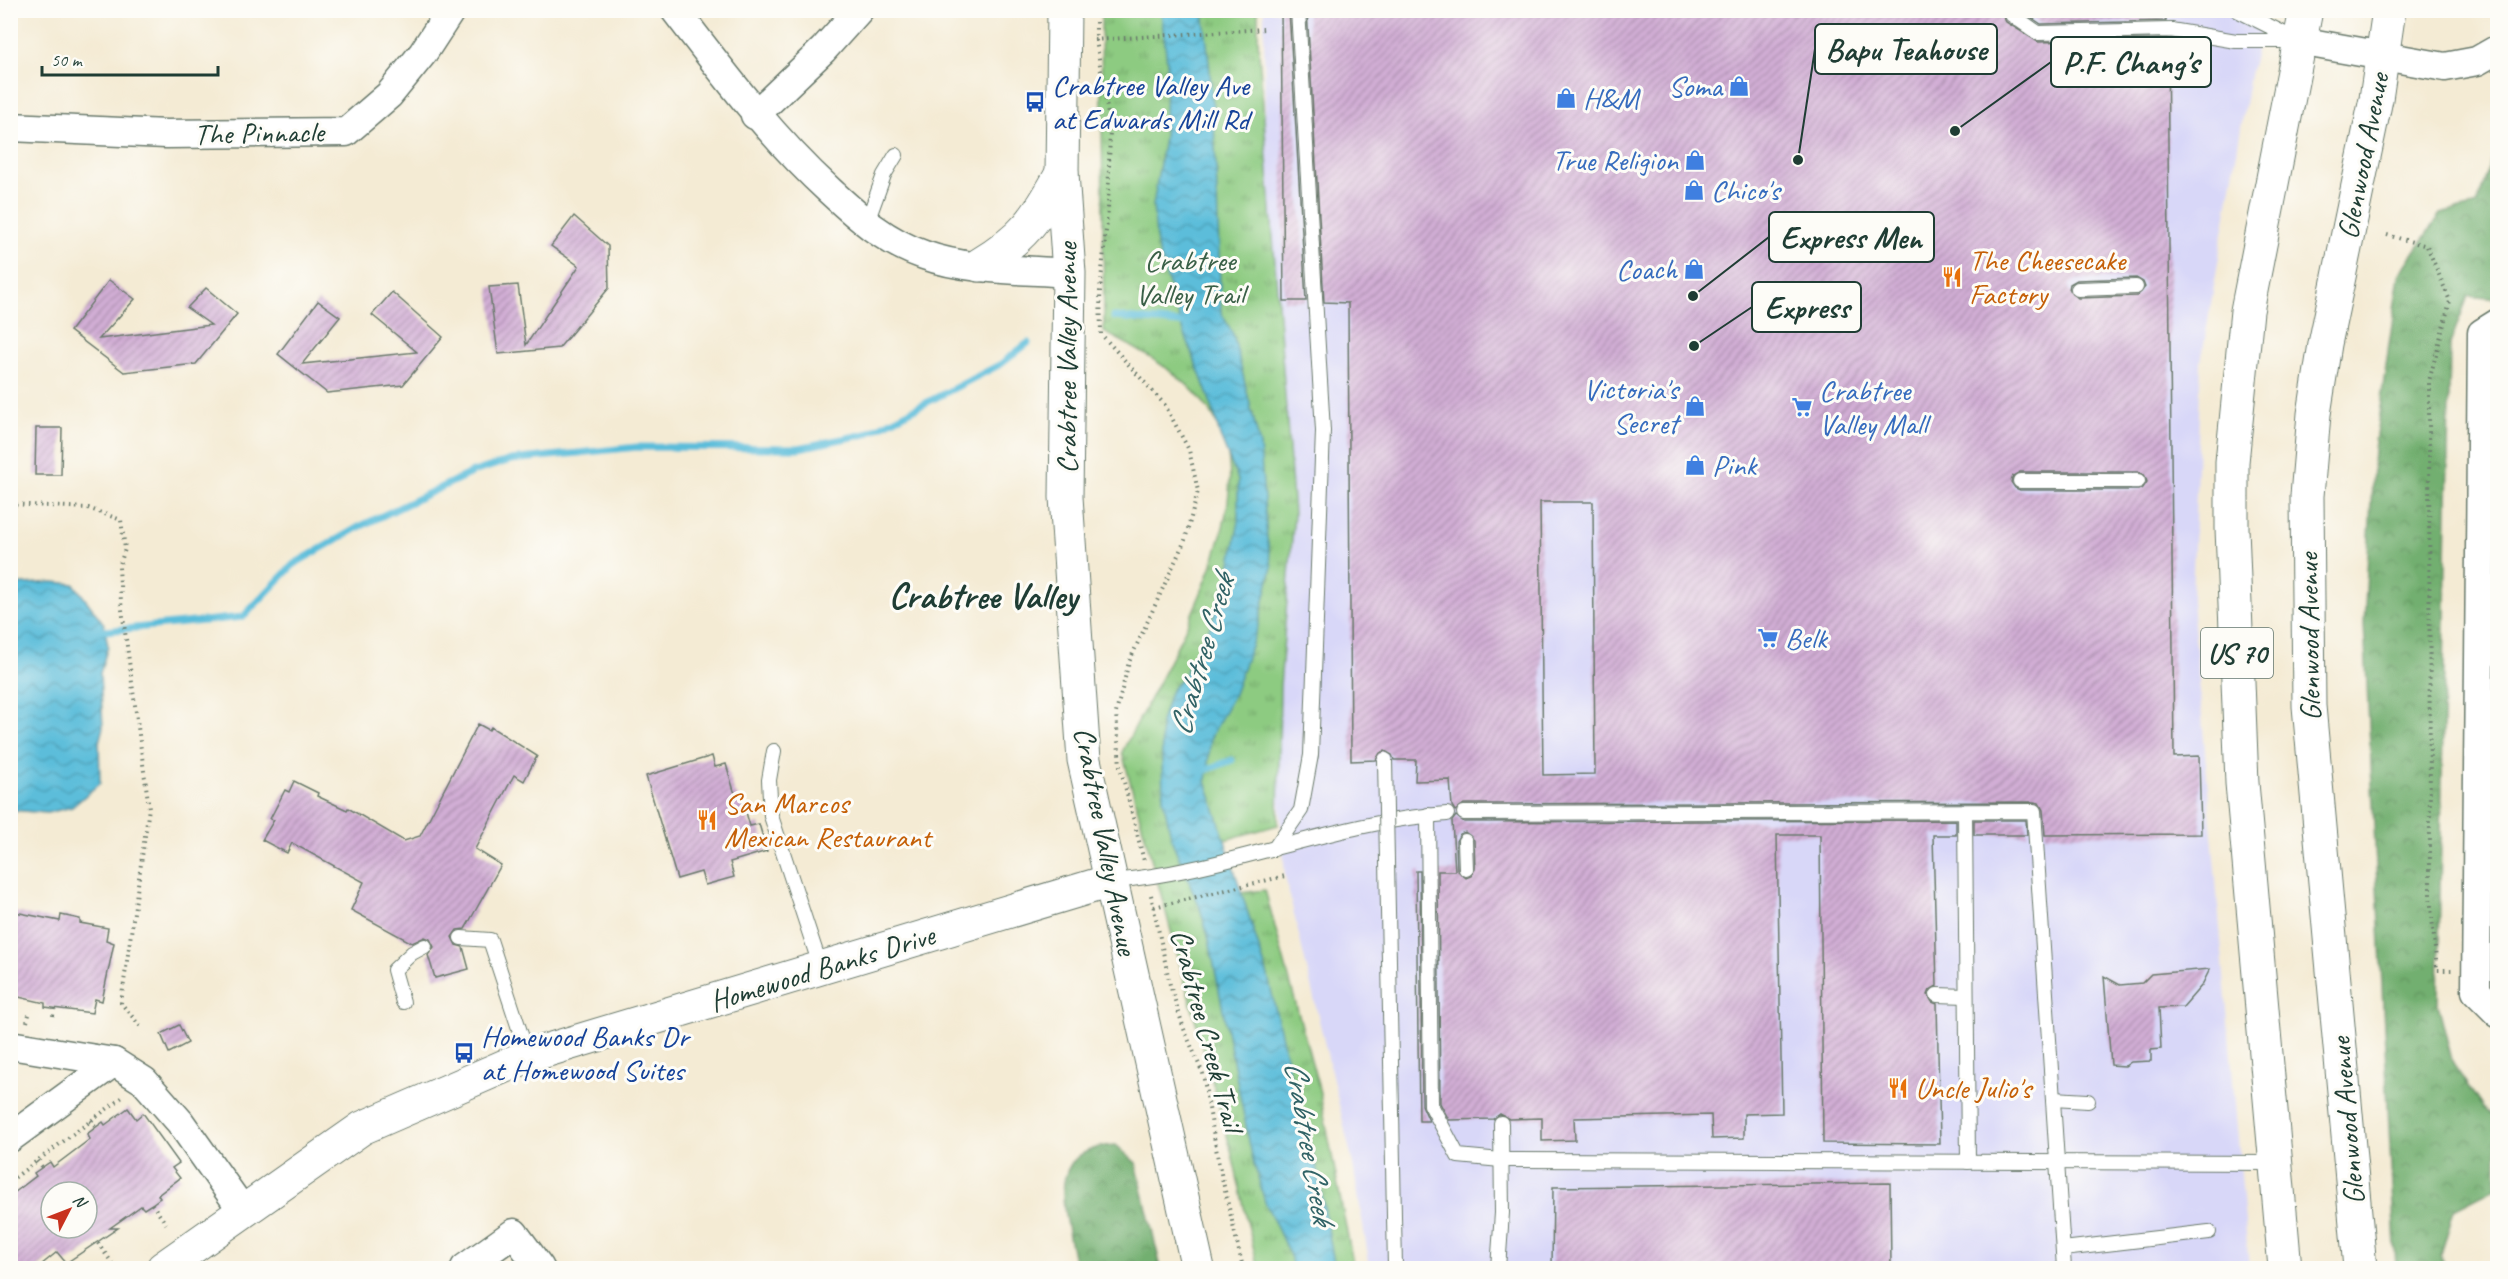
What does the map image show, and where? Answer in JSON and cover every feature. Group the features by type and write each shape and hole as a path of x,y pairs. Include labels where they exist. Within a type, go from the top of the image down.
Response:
{"main road":[{"name":"Crabtree Valley Avenue","path":"1064,10 1062,173 1069,273 1067,509 1084,760 1198,1269"},
{"name":"Glenwood Avenue","path":"2360,1269 2309,705 2307,496 2314,414 2325,344 2376,99 2389,10"},
{"name":"US 70","path":"2285,1269 2242,783 2232,528 2232,462 2247,311 2303,26"},
{"path":"979,265 1024,233 1038,215 1062,173"},
{"name":"Homewood Banks Drive","path":"163,1269 362,1128 528,1056 1110,881"}],"street":[{"name":"The Pinnacle","path":"10,126 166,134 345,132 389,95 423,53 451,10"},
{"path":"675,10 755,115 789,153 866,225 924,255 979,265 1069,273"},
{"path":"755,115 823,50 859,10"},
{"path":"2303,26 2383,55 2445,67 2477,61 2498,49"},
{"path":"2498,322 2481,333 2476,991 2498,1013"},
{"path":"10,1045 114,1062 144,1082 180,1122 243,1211"},
{"path":"10,1138 114,1062"},
{"path":"465,1269 514,1233 540,1269"}],"lane":[{"path":"1274,849 1301,810 1311,755 1323,431 1298,10"},
{"path":"2018,10 2012,15 2037,33 2171,30 2236,41 2303,26"},
{"path":"2237,10 2303,26"},
{"path":"866,225 884,175 896,155"},
{"path":"2078,289 2136,287"},
{"path":"2020,481 2138,480"},
{"path":"774,751 769,780 771,816 821,969"},
{"path":"1385,760 1395,1269"},
{"path":"1464,813 2034,811 2064,1269"},
{"path":"1965,812 1968,1162"},
{"path":"1110,881 1147,878 1339,832 1428,815 1448,814"},
{"path":"1428,815 1431,1105 1458,1156 1501,1160 2276,1163"},
{"path":"1465,840 1466,869"},
{"path":"461,938 490,940 528,1056"},
{"path":"403,1002 394,970 412,953 425,946"},
{"path":"1937,995 1966,996"},
{"path":"2053,1099 2088,1101"},
{"path":"1498,1269 1501,1123"},
{"path":"2063,1249 2209,1232"}],"path":[{"path":"1096,10 1096,40 1110,127 1108,210 1100,291 1101,334 1165,405 1190,450 1198,491 1185,540 1130,662 1116,713 1120,766 1142,851"},
{"path":"1090,41 1264,29"},
{"path":"2386,235 2427,246 2450,302 2429,381 2430,896 2437,970 2455,970"},
{"path":"10,504 88,508 121,520 125,549 119,567 122,608 149,818 121,1003 140,1026"},
{"name":"Crabtree Creek Trail","path":"1242,1269 1219,1165 1203,1074 1184,1029 1170,985 1154,907 1285,876"},
{"path":"53,1016 54,1009"},
{"path":"10,1181 132,1090"},
{"path":"90,1121 96,1128"},
{"path":"37,1161 42,1167"},
{"path":"152,1204 166,1224"},
{"path":"98,1243 112,1263"}],"shaded area":[{"path":"1264,11 2266,11 2250,75 2201,362 2192,600 2249,1268 1370,1268 1353,1164 1285,876 1270,673"}],"green space":[{"name":"Crabtree Valley Trail","path":"1101,11 1258,11 1258,39 1294,514 1280,686 1278,825 1221,841 1229,894 1265,890 1319,1089 1354,1268 1258,1268 1231,1150 1122,752 1158,685 1197,603 1225,520 1230,481 1226,447 1219,426 1208,408 1178,377 1161,364 1104,332"},
{"path":"2497,141 2497,299 2468,296 2450,344 2438,1004 2453,1064 2483,1108 2497,1121 2497,1187 2454,1209 2441,1255 2445,1268 2396,1268 2364,624 2374,449 2399,275 2440,214 2477,205"},
{"path":"1116,1145 1136,1163 1161,1268 1075,1268 1064,1208 1063,1189 1066,1172 1075,1159 1091,1149"}],"water":[{"name":"Crabtree Creek","path":"1161,11 1203,11 1214,124 1221,312 1233,334 1260,445 1267,538 1272,567 1258,626 1234,694 1211,737 1206,781 1268,976 1295,1096 1317,1168 1335,1268 1292,1268 1291,1258 1265,1202 1252,1156 1209,940 1200,908 1172,841 1163,799 1161,722 1170,692 1185,673 1210,627 1229,574 1238,526 1238,480 1220,436 1213,409 1181,324 1157,246 1153,206 1164,138 1167,62"},
{"path":"53,582 74,584 104,624 108,646 100,673 103,727 99,742 100,783 72,807 47,813 11,810 11,585"}],"building":[{"path":"1281,10 1289,10 1306,301 1284,301"},
{"path":"1307,10 2004,10 2003,16 2006,22 2038,42 2167,39 2174,757 2199,756 2201,834 2045,835 2043,810 2039,803 2034,802 1464,804 1455,811 1452,806 1450,780 1415,781 1416,760 1394,760 1392,755 1385,751 1380,753 1376,760 1351,761 1348,303 1324,302","holes":["2136,278 2143,282 2145,287 2137,296 2078,298 2069,290 2070,284 2077,280","2020,472 2138,472 2145,476 2147,482 2143,488 2138,490 2020,490 2015,488 2011,482 2013,476","1540,502 1593,502 1595,774 1543,775"]},
{"path":"2027,10 2166,10 2166,21 2041,24 2026,14"},
{"path":"574,216 608,246 609,288 559,348 498,354 489,287 518,285 526,345 579,266 551,246"},
{"path":"109,280 135,299 99,339 211,325 187,308 206,288 237,314 196,364 124,372 70,331"},
{"path":"392,292 443,337 403,385 327,393 278,354 318,301 340,317 302,364 417,352 372,315"},
{"path":"36,428 62,428 61,475 35,475"},
{"path":"478,724 489,730 491,727 537,756 524,781 514,775 475,849 501,865 465,929 457,930 452,937 456,945 463,947 469,969 435,978 428,955 434,947 430,939 425,937 412,943 351,910 364,882 292,843 287,853 262,840 274,820 270,819 285,790 289,792 294,781 318,793 317,796 347,810 348,808 404,841 420,836"},
{"path":"712,756 715,767 726,764 734,791 743,802 750,826 759,824 767,851 730,862 734,877 705,885 701,872 677,879 646,776"},
{"path":"1456,816 1464,822 1956,820 1956,835 1933,835 1937,986 1930,990 1928,995 1932,1002 1937,1004 1940,1144 1823,1143 1820,835 1777,835 1782,1113 1744,1114 1744,1138 1712,1139 1711,1115 1574,1118 1575,1140 1542,1141 1542,1118 1509,1119 1500,1114 1493,1119 1449,1120 1440,1103 1438,871 1455,871 1452,821","holes":["1465,832 1474,840 1475,869 1471,876 1466,878 1457,870 1456,841 1460,834"]},
{"path":"1974,820 2026,820 2027,835 1974,835"},
{"path":"1416,871 1420,871 1422,1105 1429,1121 1419,1121"},
{"path":"10,911 60,921 61,915 80,919 80,923 108,928 106,940 114,943 102,1001 95,999 92,1013 45,1007 45,1003 10,995"},
{"path":"2210,969 2202,985 2183,1007 2159,1008 2161,1049 2151,1050 2151,1061 2131,1062 2125,1066 2111,1065 2104,976 2120,985 2142,983 2151,974"},
{"path":"179,1025 188,1043 169,1053 161,1034"},
{"path":"128,1108 136,1119 143,1113 179,1163 172,1168 180,1178 158,1195 160,1198 152,1204 144,1209 141,1206 110,1228 118,1228 66,1263 57,1252 36,1269 10,1269 10,1196 36,1176 34,1173 50,1162 53,1167 90,1139 87,1134 103,1122 105,1125"},
{"path":"1890,1183 1891,1269 1552,1269 1553,1187"}],"waterway":[{"path":"1114,317 1189,324"},
{"path":"105,631 243,617 294,564 357,528 473,472 511,460 637,447 799,448 866,434 1001,364 1028,343"},
{"path":"1201,772 1232,760"}],"place":[{"name":"Soma","path":"1739,86"},
{"name":"H&M","path":"1566,98"},
{"name":"Crabtree Valley Ave at Edwards Mill Rd","path":"1035,102"},
{"name":"P.F. Chang's","path":"1955,131"},
{"name":"True Religion","path":"1695,160"},
{"name":"Bapu Teahouse","path":"1798,160"},
{"name":"Chico's","path":"1694,190"},
{"name":"Coach","path":"1694,269"},
{"name":"The Cheesecake Factory","path":"1952,277"},
{"name":"Express Men","path":"1693,296"},
{"name":"Express","path":"1694,346"},
{"name":"Victoria's Secret","path":"1695,406"},
{"name":"Crabtree Valley Mall","path":"1802,407"},
{"name":"Pink","path":"1695,465"},
{"name":"Belk","path":"1768,638"},
{"name":"San Marcos Mexican Restaurant","path":"707,820"},
{"name":"Homewood Banks Dr at Homewood Suites","path":"464,1053"},
{"name":"Uncle Julio's","path":"1898,1088"}],"district":[{"name":"Crabtree Valley","path":"983,595"}]}
